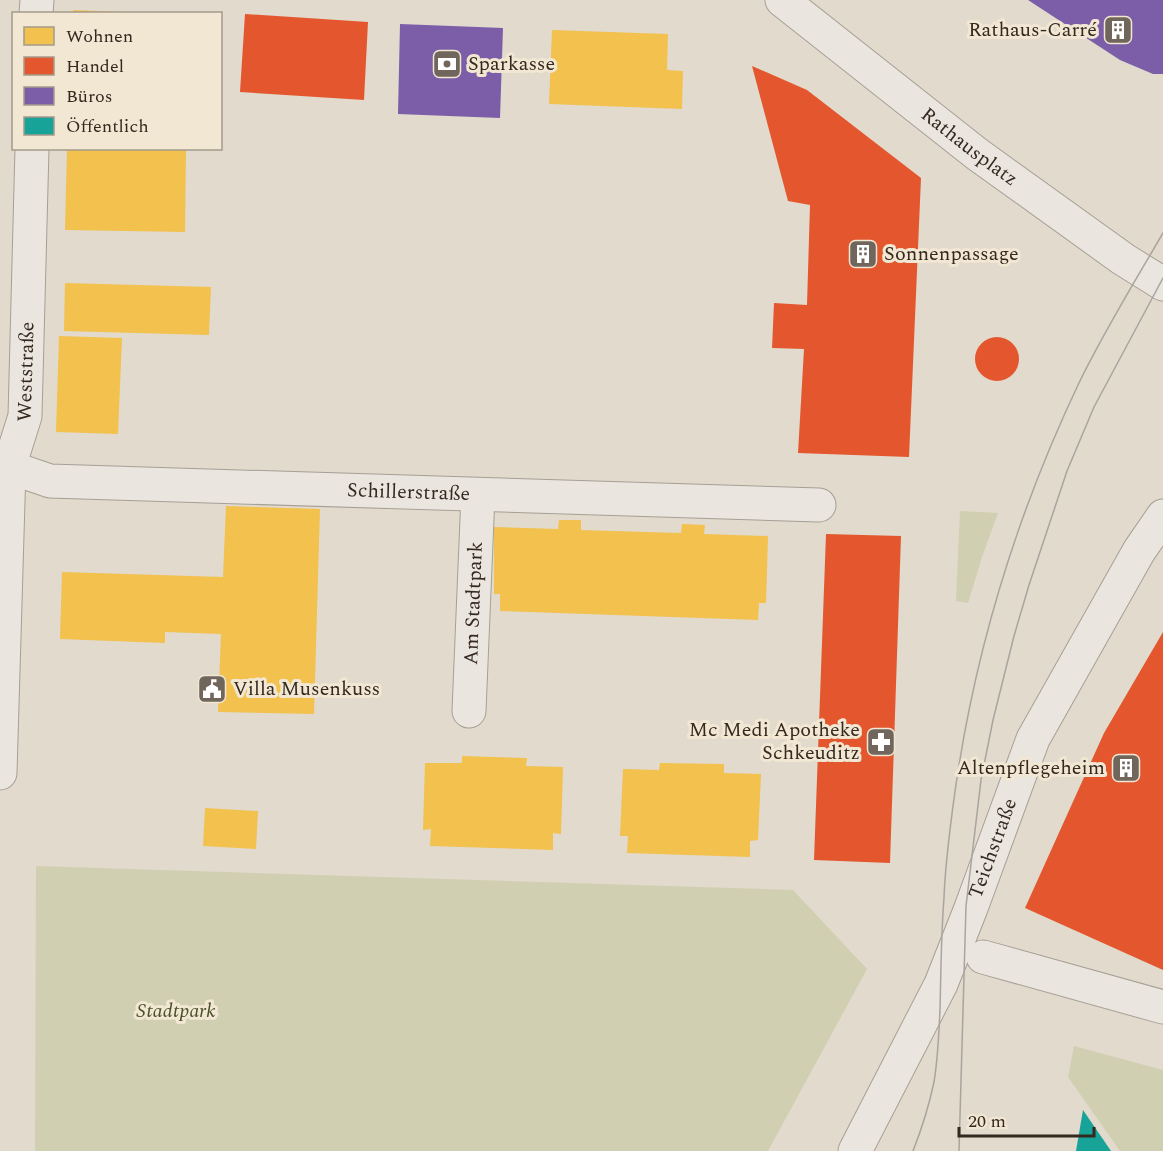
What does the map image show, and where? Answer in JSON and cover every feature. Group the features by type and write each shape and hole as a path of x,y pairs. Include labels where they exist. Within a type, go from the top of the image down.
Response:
{"street":[{"name":"Rathausplatz","path":"782,0 977,154 1159,272"},
{"name":"Weststraße","path":"0,773 5,467 24,416 32,150"},
{"name":"Schillerstraße","path":"5,467 50,481 819,505"},
{"name":"Am Stadtpark","path":"469,711 478,495"},
{"name":"Teichstraße","path":"855,1151 941,984 966,923 1033,739 1140,551 1163,516"},
{"path":"983,957 1163,1007"}],"green space":[{"path":"960,511 998,513 968,603 956,601"},
{"name":"Stadtpark","path":"36,866 793,890 867,969 768,1151 35,1151"},
{"path":"1074,1046 1163,1070 1163,1151 1120,1151 1068,1077"}],"building: Wohnen":[{"path":"73,10 123,12 73,12"},
{"path":"552,30 668,34 667,70 683,71 682,109 549,104"},
{"path":"67,150 186,150 185,232 65,230"},
{"path":"65,283 211,287 209,335 64,331"},
{"path":"59,336 122,338 118,434 56,432"},
{"path":"226,506 320,509 314,714 218,712 221,634 165,632 165,643 60,639 62,572 223,577"},
{"path":"559,520 581,520 581,530 681,533 682,524 705,525 704,534 768,536 766,603 759,603 758,620 500,611 500,594 494,594 494,527 558,529"},
{"path":"462,756 527,758 526,766 563,767 561,834 553,833 553,850 430,846 431,829 423,830 425,763 462,763"},
{"path":"660,763 724,764 724,773 761,774 758,840 750,841 750,857 627,853 628,836 620,836 623,769 659,770"},
{"path":"205,808 258,811 256,849 203,846"}],"building: Handel":[{"path":"245,14 368,22 364,100 240,92"},
{"name":"Sonnenpassage","path":"752,66 807,90 921,178 909,457 798,453 804,349 772,348 774,303 807,305 810,205 788,201"},
{"path":"997,337 1006,338 1013,343 1018,350 1018,368 1013,375 1006,380 997,381 988,380 981,375 976,368 975,359 976,350 981,343 988,338"},
{"path":"826,534 901,536 890,863 814,860"},
{"name":"Altenpflegeheim","path":"1163,632 1163,970 1025,908 1104,733"}],"building: Büros":[{"name":"Rathaus-Carré","path":"1028,0 1163,0 1163,74 1153,74 1120,60"},
{"path":"400,24 503,28 500,118 398,114"}],"building: Öffentlich":[{"path":"1083,1110 1111,1151 1076,1151"}],"tram line":[{"path":"913,1151 928,1108 935,1073 945,875 961,752 984,644 1016,538 1055,435 1098,346 1163,233"},
{"path":"959,1151 966,906 981,780 993,720 1029,585 1067,471 1094,407 1163,278"}],"place":[{"name":"Rathaus-Carré","path":"1118,30"},
{"name":"Sparkasse","path":"447,64"},
{"name":"Sonnenpassage","path":"863,254"},
{"name":"Villa Musenkuss","path":"212,689"},
{"name":"Mc Medi Apotheke Schkeuditz","path":"881,742"},
{"name":"Altenpflegeheim","path":"1126,768"}]}
